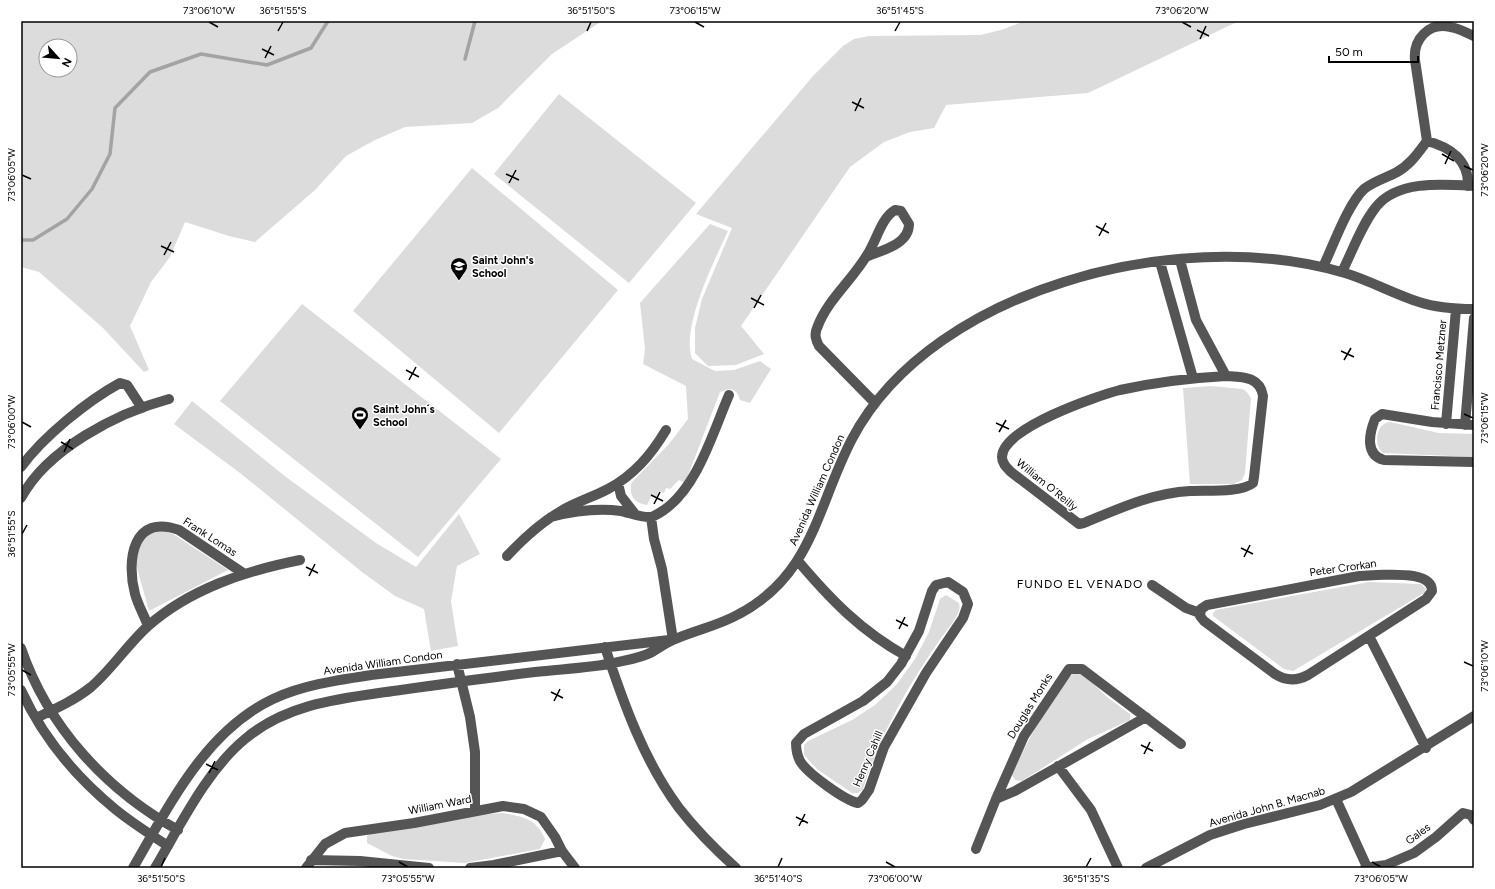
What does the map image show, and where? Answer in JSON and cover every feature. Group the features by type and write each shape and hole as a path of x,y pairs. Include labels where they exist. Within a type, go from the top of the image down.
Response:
{"street":[{"path":"1323,267 1352,206 1359,195 1369,186 1403,168 1414,158 1427,142 1415,60 1415,47 1418,41 1431,29 1443,26 1457,29 1474,36"},
{"path":"1342,272 1372,213 1388,196 1396,191 1414,187 1471,186 1460,158 1448,149 1427,142"},
{"path":"868,256 892,246 906,235 909,224 901,211 895,210 887,217 868,256 832,302 819,323 815,333 819,346 875,403"},
{"name":"Avenida William Condon","path":"155,868 211,777 225,758 248,736 273,720 299,709 335,699 461,681 611,664 648,654 673,640 706,629 751,608 776,587 798,561 812,535 840,463 859,427 875,403 901,374 931,350 991,312 1039,290 1065,281 1107,270 1180,260 1249,258 1291,261 1323,267 1377,284 1416,301 1456,309 1474,309"},
{"path":"1180,260 1196,320 1226,376"},
{"path":"1160,262 1193,378"},
{"name":"Francisco Metzner","path":"1446,424 1456,309"},
{"name":"Francisco Metzner","path":"1474,318 1470,425 1446,424 1389,415 1377,416 1373,423 1370,443 1374,456 1384,460 1474,462"},
{"name":"William O´Reilly","path":"1226,376 1251,379 1259,385 1263,396 1254,477 1253,483 1245,488 1188,491 1157,496 1127,505 1084,523 1078,524 1011,472 1003,463 1003,451 1016,436 1034,424 1063,409 1119,391 1193,378 1226,376"},
{"path":"21,467 60,426 120,383 128,385 142,408"},
{"path":"551,517 571,511 587,510 635,514 651,517 669,506 690,482 729,395"},
{"path":"21,498 43,467 63,451 98,429 142,408 169,399"},
{"path":"507,556 528,535 551,517 618,483 630,475 650,454 666,430"},
{"path":"618,483 621,496 635,514"},
{"path":"651,517 654,539 662,569 673,640"},
{"name":"Frank Lomas","path":"148,626 135,595 132,575 132,549 143,532 159,526 169,526 180,530 243,573"},
{"path":"36,718 82,694 92,686 148,626 169,610 192,597 243,573 300,560"},
{"path":"798,561 832,601 884,644 906,656"},
{"name":"Peter Crorkan","path":"1377,574 1416,576 1424,578 1430,583 1432,591 1429,597 1369,636 1303,678 1291,680 1275,674 1202,619 1200,613 1201,609 1207,605 1359,576 1377,574"},
{"name":"Henry Cahill","path":"948,582 963,592 968,604 963,618 926,673 884,747 866,796 858,803 852,802 827,786 801,762 796,751 796,743 804,734 863,701 887,682 906,656 919,631 932,591 936,585 948,582"},
{"name":"Peter Crorkan","path":"1152,585 1179,604 1200,613"},
{"path":"1369,636 1426,748"},
{"name":"Avenida William Condon","path":"134,868 152,835 198,764 216,740 237,721 261,706 287,694 325,683 370,675 673,640"},
{"path":"605,647 646,751 666,789 694,826 736,868"},
{"path":"21,648 33,678 51,711 75,745 100,773 129,799 161,821 178,830"},
{"path":"457,664 470,717 475,752 475,811"},
{"name":"Douglas Monks","path":"976,849 996,798 1024,736 1070,669 1082,669 1181,744"},
{"path":"21,690 36,718 60,753 86,783 116,810 168,846"},
{"name":"Avenida John B. Macnab","path":"1146,868 1189,845 1221,831 1305,810 1336,799 1368,784 1474,716"},
{"path":"996,798 1015,791 1146,717"},
{"path":"1058,766 1091,810 1118,868"},
{"name":"Gales","path":"1336,799 1366,867 1386,865 1410,855 1429,843 1463,813 1471,815 1474,820"},
{"name":"William Ward","path":"309,864 325,844 344,833 414,823 503,806 534,812 545,822 562,851 575,868"},
{"path":"470,868 494,866 562,851"},
{"name":"William Ward","path":"309,864 360,861 429,868"}],"shaded area":[{"path":"21,21 602,21 552,54 498,108 472,123 405,127 375,140 346,156 315,190 255,242 229,236 185,222 170,257 151,282 130,326 149,370 144,372 103,328 39,272 21,267"},
{"path":"1024,21 1239,21 1088,93 946,105 934,128 910,132 884,142 850,167 741,326 764,354 736,365 708,366 695,353 695,328 702,299 732,228 696,214 813,76 843,46 854,39 869,36 981,35 1004,29"},
{"path":"559,94 696,203 629,283 494,174"},
{"path":"472,168 618,290 499,433 353,311"},
{"path":"710,224 728,231 708,276 695,312 691,329 690,345 692,359 715,371 734,370 760,361 771,369 750,403 740,400 737,393 733,390 727,389 720,392 685,483 679,480 670,489 666,488 664,493 659,491 657,497 652,495 647,505 642,504 633,498 631,491 632,482 669,444 688,419 686,386 643,364 645,349 640,303"},
{"name":"Saint John´s School","path":"302,304 501,459 418,557 220,401"},
{"path":"1211,386 1242,389 1246,391 1251,398 1245,473 1242,480 1234,484 1190,484 1183,388"},
{"path":"192,401 286,477 376,543 416,567 459,514 480,554 457,566 451,601 458,646 431,651 424,609 395,596 362,572 240,473 174,424"},
{"path":"1390,422 1439,433 1474,434 1474,457 1383,453 1377,440 1379,430 1385,423"},
{"path":"157,529 173,534 228,570 149,611 134,557 144,538"},
{"path":"1369,582 1421,584 1426,589 1424,593 1293,671 1284,669 1213,616 1213,613 1216,610"},
{"path":"946,595 959,603 958,613 915,678 894,714 877,751 863,789 858,793 852,793 817,769 804,755 804,745 808,741 852,720 875,705 897,684 915,659 929,632 940,599"},
{"path":"1078,672 1084,675 1107,697 1130,714 1130,720 1088,739 1022,781 1015,780 1012,775 1041,718 1061,686 1070,676"},
{"path":"503,813 523,817 533,823 545,839 540,849 465,863 403,859 392,856 367,843 367,836 370,834 475,815"}],"waterway":[{"path":"21,240 33,240 67,219 92,189 110,154 115,108 150,72 201,54 267,65 311,48 328,21"},
{"path":"465,59 475,21"}],"place":[{"name":"Saint John's School","path":"459,281"},
{"name":"Saint John´s School","path":"360,430"}],"district":[{"name":"FUNDO EL VENADO","path":"1080,584"}]}
